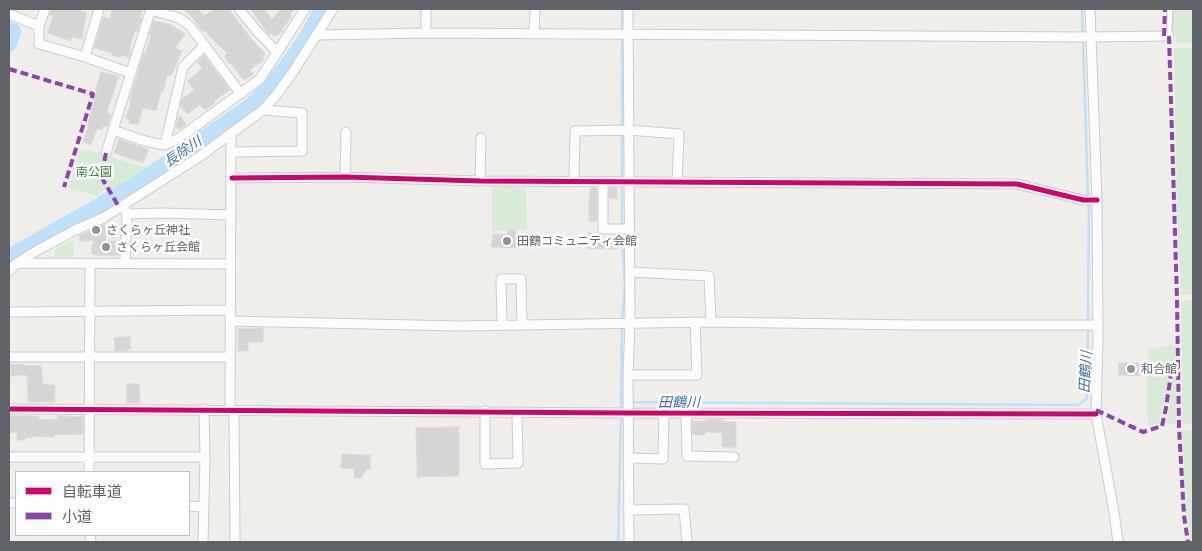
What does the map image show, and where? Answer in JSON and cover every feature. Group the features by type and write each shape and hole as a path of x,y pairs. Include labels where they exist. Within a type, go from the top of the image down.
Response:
{"street":[{"path":"45,9 39,26 39,44 85,56 131,73"},
{"path":"85,56 99,9"},
{"path":"106,153 151,9 180,18 190,26 241,94"},
{"path":"239,9 277,52"},
{"path":"9,271 17,263 75,230 124,210 263,110 287,80 333,9"},
{"path":"426,9 426,33"},
{"path":"534,34 535,9"},
{"path":"628,9 630,324 628,395 624,412 628,458 629,542"},
{"path":"1090,9 1089,37 1096,200 1096,325 1098,338 1096,414 1118,542"},
{"path":"113,130 146,142 165,144 174,141 260,79 303,10"},
{"path":"9,14 39,26"},
{"path":"316,35 426,33 1169,36"},
{"path":"165,144 183,67 204,46"},
{"path":"232,152 302,151 302,113 263,110"},
{"path":"574,182 575,131 630,130 679,134 676,182"},
{"path":"346,132 346,177"},
{"path":"232,133 230,215 232,321 230,357 235,542"},
{"path":"480,181 481,138"},
{"path":"232,178 346,177 574,182 1017,184 1083,200 1096,200"},
{"path":"604,182 603,230 629,229"},
{"path":"124,210 230,215"},
{"path":"124,210 125,262"},
{"path":"17,263 90,264 125,262 232,264"},
{"path":"88,471 90,264"},
{"path":"630,272 709,276 711,322"},
{"path":"502,325 500,279 522,279 522,325"},
{"path":"9,312 231,310"},
{"path":"232,321 458,326 695,322 1096,325"},
{"path":"628,374 697,375 695,322"},
{"path":"9,357 230,357"},
{"path":"9,409 1096,414"},
{"path":"203,542 204,409"},
{"path":"485,411 486,464 518,463 518,412"},
{"path":"628,458 663,459 664,413"},
{"path":"686,413 688,456 734,457"},
{"path":"9,457 205,457"},
{"path":"190,506 204,507"},
{"path":"628,510 684,509 686,542"}],"lane":[{"path":"1169,36 1170,9"}],"green space":[{"path":"1173,9 1193,9 1193,43 1176,43 1173,28"},
{"path":"1174,48 1193,48 1193,294 1181,295 1177,214"},
{"name":"南公園","path":"80,149 147,168 114,189 104,189 97,196 69,188"},
{"path":"492,185 526,187 527,229 492,231"},
{"path":"73,240 74,256 55,257 55,249"},
{"path":"1193,300 1193,424 1182,423 1181,301"},
{"path":"1176,345 1175,365 1169,370 1166,398 1159,423 1148,426 1146,363 1149,362 1148,351"},
{"path":"1176,374 1176,424 1167,424 1173,376"},
{"path":"1182,430 1193,430 1193,542 1191,542 1186,515"}],"building":[{"path":"51,9 77,9 87,13 82,39 72,37 71,41 47,33 53,16 50,15"},
{"path":"112,9 143,9 140,18 142,18 130,47 129,58 122,55 120,57 112,55 112,53 94,48 103,17 110,19"},
{"path":"183,9 196,9 205,15 215,9 229,9 253,41 265,53 264,60 250,70 254,74 244,80 224,57 227,53 205,31 201,30"},
{"path":"251,9 264,9 272,19 281,9 295,9 290,14 292,17 282,29 283,31 274,37 271,33 269,35"},
{"path":"154,21 170,24 185,34 175,48 182,51 171,76 167,75 156,111 143,108 138,125 128,123 130,120 125,118 131,103 129,102"},
{"path":"204,55 230,90 205,110 200,105 187,114 180,106 182,99 194,90 187,81 202,67 197,62"},
{"path":"101,72 119,76 107,112 111,114 107,127 103,126 102,130 97,129 91,145 83,142"},
{"path":"181,116 186,125 178,130 176,126 178,118"},
{"path":"119,139 149,150 143,163 114,153"},
{"path":"590,188 597,188 597,221 589,221"},
{"path":"609,188 617,188 617,199 609,198"},
{"path":"105,224 106,241 120,241 119,256 92,254 91,250 94,240 80,242 79,236"},
{"name":"田鶴コミュニティ会館","path":"516,229 516,235 521,235 522,248 491,247 493,234 507,234 508,230"},
{"path":"588,232 597,235 597,240 618,238 618,249 587,249"},
{"path":"264,328 263,342 248,342 248,351 238,351 238,329"},
{"path":"130,336 131,349 115,351 114,338"},
{"name":"和合館","path":"1119,363 1145,363 1143,376 1119,375"},
{"path":"10,364 41,365 43,384 55,385 55,402 28,402 27,375 11,376"},
{"path":"127,384 139,384 140,403 127,403"},
{"path":"9,415 39,416 39,419 57,420 57,416 83,416 83,434 54,435 54,437 42,436 17,440 17,432 9,433"},
{"path":"707,419 724,419 724,422 736,422 736,448 722,447 722,433 705,432 705,435 693,435 692,421 707,421"},
{"path":"459,427 459,476 417,477 416,428"},
{"path":"342,454 370,455 371,469 367,469 361,478 354,478 354,469 341,468"}],"waterway":[{"name":"長除川","path":"9,257 132,187 252,105 291,60 316,22 322,9"},
{"path":"622,9 622,28"},
{"name":"田鶴川","path":"1082,9 1088,198"},
{"path":"9,30 13,31 9,44"},
{"path":"622,40 622,129"},
{"path":"622,135 622,175"},
{"path":"622,187 622,226"},
{"name":"田鶴川","path":"1088,323 1089,203"},
{"path":"622,237 625,286 622,320"},
{"path":"621,411 622,327"},
{"name":"田鶴川","path":"621,402 1078,405 1087,398 1088,328"},
{"name":"田鶴川","path":"618,542 621,416"}],"marked path":[{"path":"1164,36 1165,9"},
{"path":"1169,36 1179,427 1184,516 1188,542"},
{"path":"9,69 93,94 64,187"},
{"path":"106,153 103,180 119,207"},
{"path":"1096,410 1143,432 1162,426 1171,374 1178,367"}],"cycle path":[{"path":"232,178 345,177 480,181 1017,184 1083,200 1097,200"},
{"path":"9,409 1096,414"}],"place":[{"name":"さくらヶ丘神社","path":"96,230"},
{"name":"田鶴コミュニティ会館","path":"507,241"},
{"name":"さくらヶ丘会館","path":"106,247"},
{"name":"和合館","path":"1131,369"}]}
